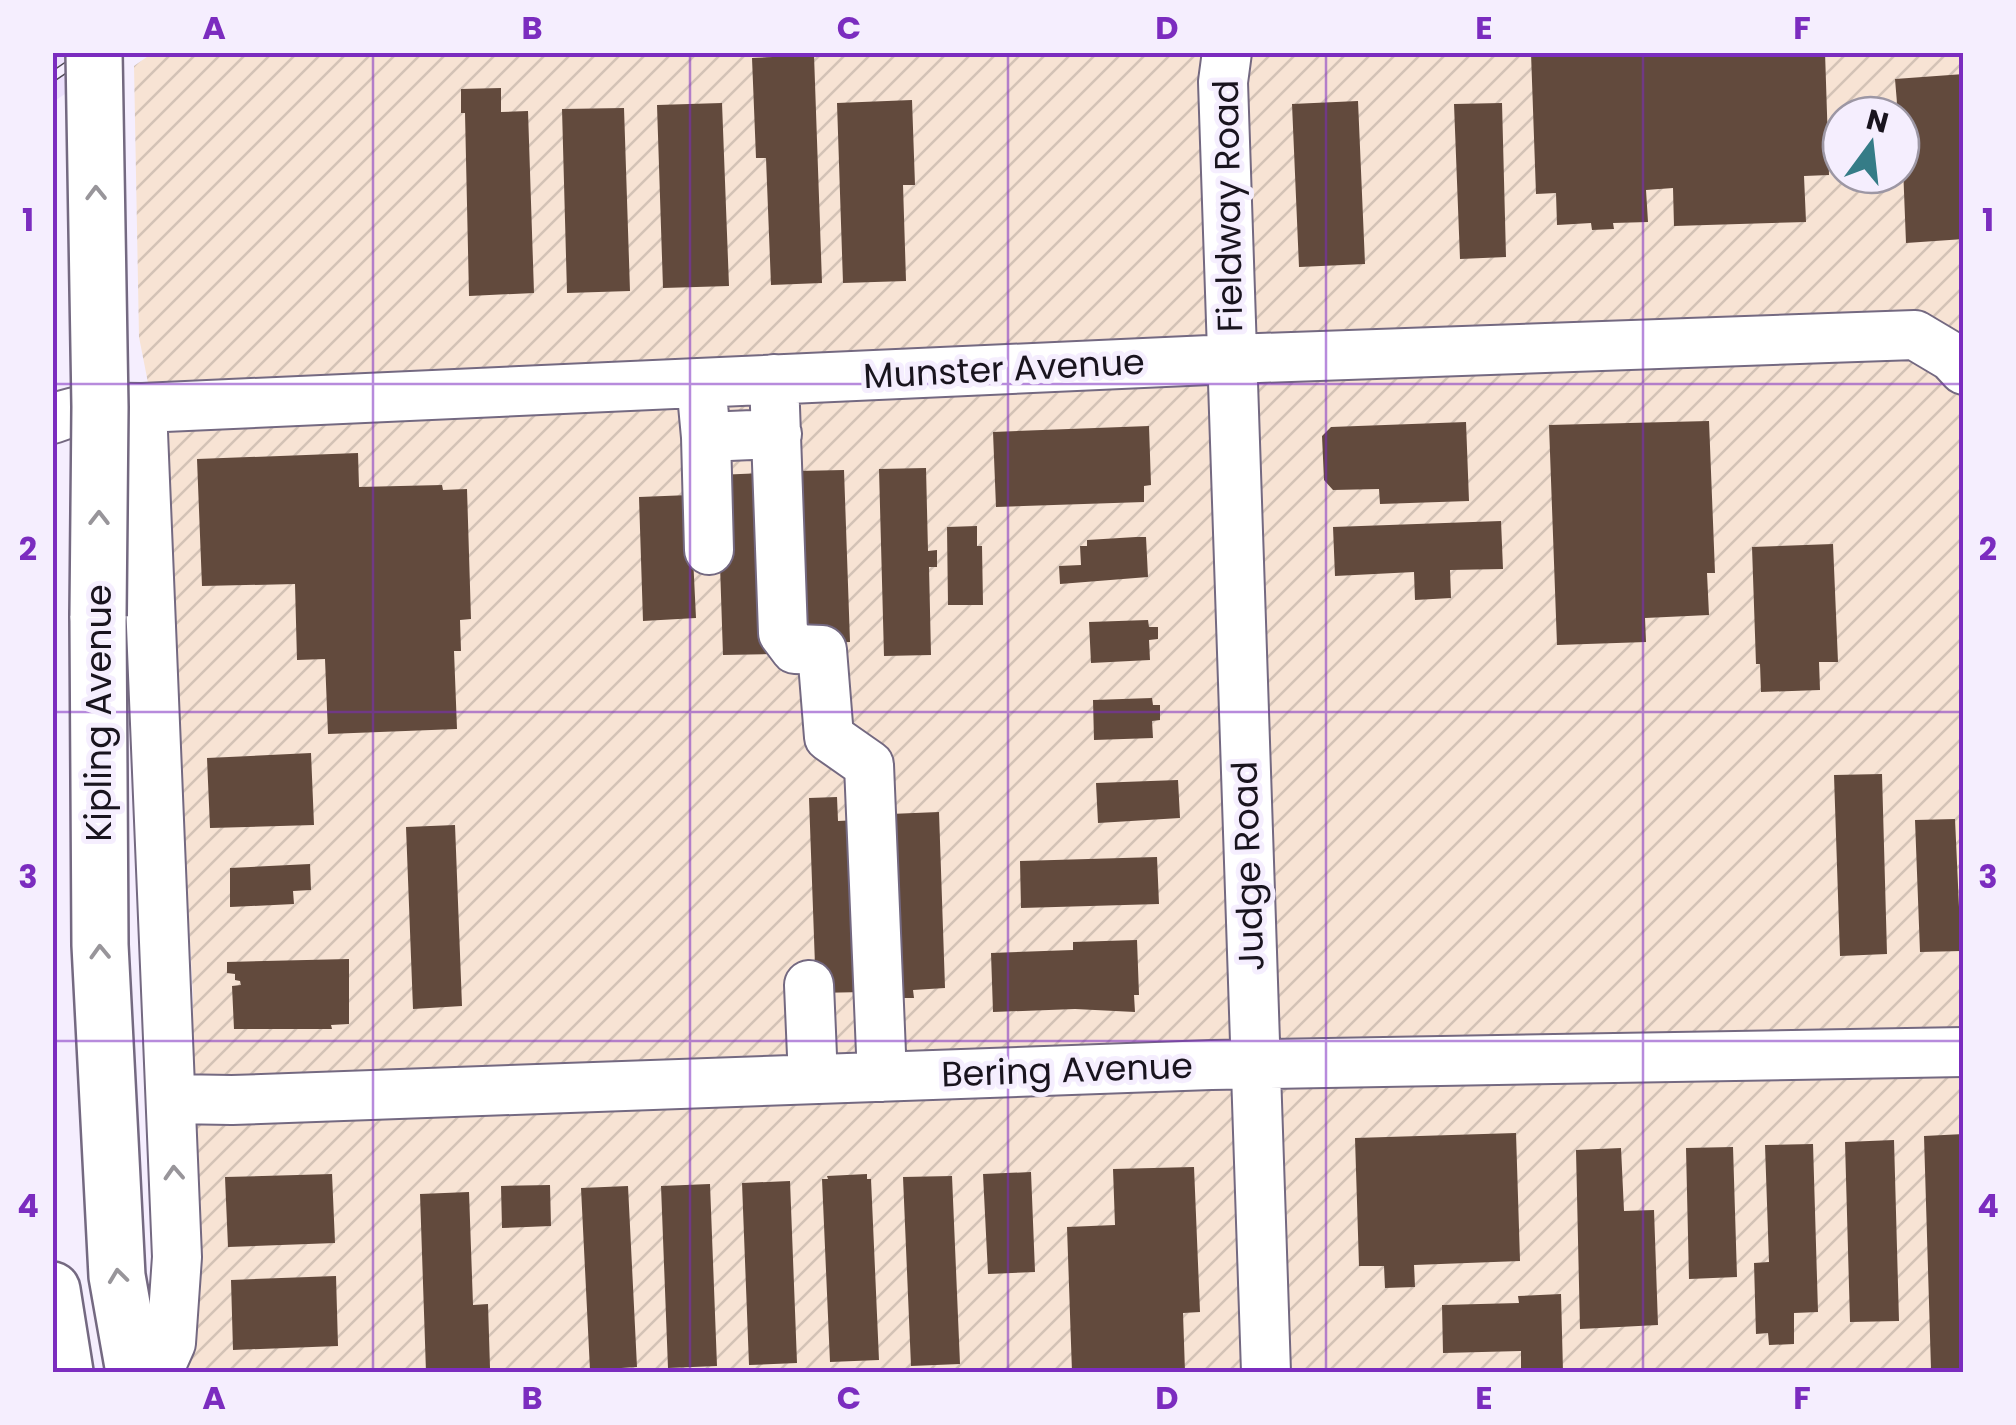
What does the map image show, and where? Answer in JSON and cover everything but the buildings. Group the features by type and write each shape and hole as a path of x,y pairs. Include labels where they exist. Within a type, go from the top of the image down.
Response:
{"main road":[{"name":"Kipling Avenue","path":"94,52 100,407 100,944 117,1276 134,1372"},
{"path":"52,1290 65,1372"}],"street":[{"name":"Fieldway Road","path":"1227,52 1223,82 1232,359"},
{"name":"Munster Avenue","path":"52,418 84,409 1232,359 1915,335 1958,364"},
{"name":"Judge Road","path":"1232,359 1266,1372"},
{"path":"774,380 784,633 795,649 822,650 829,737 868,766 882,1076"},
{"path":"702,383 709,550"},
{"name":"Kipling Avenue","path":"142,408 177,1257 171,1343 158,1372"},
{"path":"706,437 777,434"},
{"path":"809,984 813,1079"},
{"name":"Bering Avenue","path":"171,1099 1255,1064 1964,1052"}],"shaded area":[{"path":"154,52 1963,53 1963,1372 189,1372 193,996 163,459 139,337 134,66"},
{"path":"53,53 126,53 53,102"}],"railway":[{"path":"52,77 89,52"}]}
